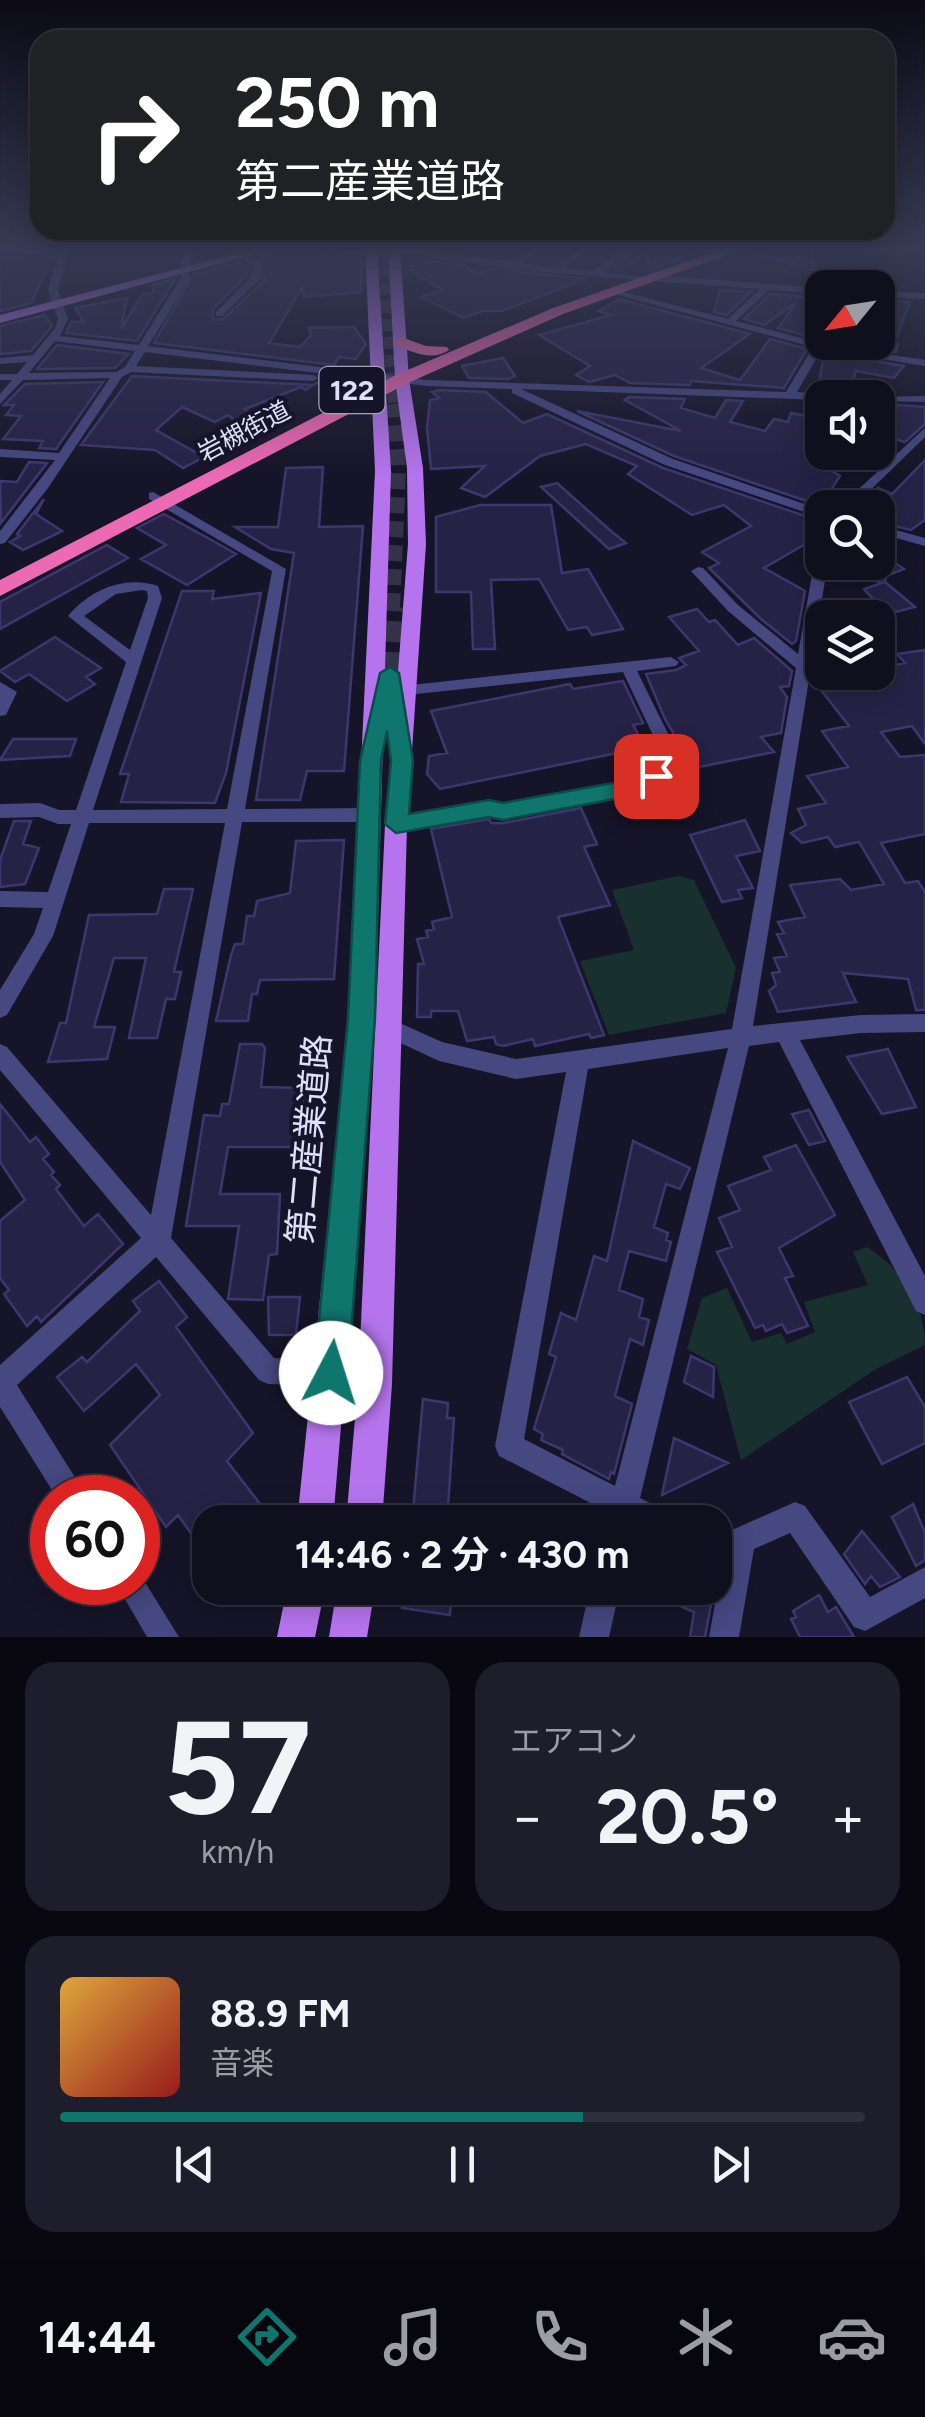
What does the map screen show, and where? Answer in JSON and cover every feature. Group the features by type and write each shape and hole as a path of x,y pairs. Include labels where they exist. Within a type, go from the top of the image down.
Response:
{"highway":[{"name":"岩槻街道","path":"0,589 158,499 442,350 516,323"},
{"name":"岩槻街道","path":"0,576 336,411 390,378 531,323"},
{"path":"402,342 424,351 442,350"},
{"path":"336,411 366,408 380,418"}],"main road":[{"name":"第二産業道路","path":"365,1505 390,1026 396,824 417,544 415,468 378,323"},
{"name":"第二産業道路","path":"316,1505 362,1018 383,471 380,418 402,342 401,323"},
{"name":"第二産業道路","path":"370,761 390,673 402,761"},
{"path":"296,1637 303,1605"},
{"path":"348,1637 353,1605"}],"street":[{"path":"0,401 55,338 61,323"},
{"path":"0,540 157,323"},
{"path":"744,323 805,340"},
{"path":"55,338 390,378 507,386 805,396"},
{"path":"0,361 38,358"},
{"path":"895,358 925,363"},
{"path":"790,395 811,360"},
{"path":"0,378 123,372 314,378 356,374"},
{"path":"507,386 669,462 805,508"},
{"path":"895,398 925,399"},
{"path":"863,490 925,431"},
{"path":"0,453 63,456"},
{"path":"59,1475 0,1383 159,1238 279,568 158,499"},
{"path":"895,534 925,542"},
{"path":"698,571 733,608 803,666"},
{"path":"624,1505 741,1037 818,580"},
{"path":"0,1009 43,936 155,593 136,583 119,587 76,616 133,660"},
{"path":"408,690 671,662"},
{"path":"396,824 489,808 503,812 641,786 678,770 627,665"},
{"path":"0,686 8,692 0,711"},
{"path":"0,811 17,808 58,817 368,815"},
{"path":"0,898 53,900"},
{"path":"362,1018 390,1026 439,1051 516,1069 785,1032 925,1023"},
{"path":"785,1032 925,1302"},
{"path":"0,1054 268,1371 331,1373"},
{"path":"578,1060 509,1446 606,1505"},
{"path":"732,1548 795,1516 865,1616 925,1582"},
{"path":"144,1605 164,1637"},
{"path":"594,1637 601,1605"},
{"path":"724,1637 725,1605"}],"green space":[{"path":"679,876 694,880 736,968 726,1013 609,1035 580,961 634,950 612,890"},
{"path":"867,1247 890,1265 908,1288 920,1316 925,1345 876,1369 741,1460 716,1365 687,1349 702,1298 727,1288 752,1342 781,1333 787,1344 815,1332 804,1302 868,1285 853,1252"}],"building":[{"path":"70,323 122,323 121,329 124,323 148,323 137,341 66,333"},
{"path":"165,323 281,323 269,343 300,347 311,335 309,328 354,327 366,344 356,359 339,357 334,365 154,343"},
{"path":"581,323 710,323 750,334 701,368 740,380 770,339 805,348 784,388 691,381 690,385 630,383 615,375 589,382 576,375 590,366 539,335"},
{"path":"781,323 805,323 805,335 778,328"},
{"path":"0,326 52,326 31,351 0,354"},
{"path":"57,345 129,354 115,368 37,369"},
{"path":"503,358 515,376 469,378 462,366"},
{"path":"823,360 867,360 904,366 894,378 856,371 853,380 820,380"},
{"path":"132,376 313,385 325,378 305,390 301,387 245,409 262,423 245,429 228,415 215,422 182,407 156,430 204,457 183,468 155,450 81,445"},
{"path":"103,382 56,449 39,448 43,441 3,439 21,416 6,415 14,405 4,405 25,384"},
{"path":"432,392 486,392 523,423 547,414 663,468 805,516 805,544 764,568 805,591 796,641 792,644 761,619 709,568 719,563 702,552 751,526 724,505 692,515 628,474 637,466 586,444 540,456 485,497 461,488 485,466 431,469 427,428 430,400 439,398"},
{"path":"685,399 681,408 715,418 726,400 743,401 730,422 765,431 774,419 788,422 791,413 805,416 805,470 830,470 840,476 831,490 805,490 805,501 674,456 577,411 681,431 625,400"},
{"path":"898,405 925,407 925,424 905,442 895,439"},
{"path":"925,460 925,520 911,530 895,526 895,491"},
{"path":"29,462 47,463 1,523 0,481 17,482"},
{"path":"323,467 319,527 363,526 344,771 307,771 300,800 256,800 294,553 271,549 235,527 278,527 286,468"},
{"path":"557,483 626,543 609,549 541,487"},
{"path":"44,499 36,514 62,531 23,550 10,542 20,536 17,534"},
{"path":"480,505 551,505 562,573 588,569 623,629 592,635 587,627 568,630 539,579 491,580 495,649 473,649 471,592 436,592 436,517"},
{"path":"164,514 236,554 187,585 141,559 166,545 137,528"},
{"path":"107,545 128,558 0,629 0,602"},
{"path":"885,580 915,607 895,612 895,600 874,600 864,589 882,583 878,582"},
{"path":"182,591 214,591 212,599 261,593 226,773 215,803 121,802 129,774 120,774"},
{"path":"697,609 709,622 715,620 738,645 754,638 792,671 789,686 780,687 787,697 781,733 761,737 774,752 694,768 665,719 646,674 676,670 686,665 679,658 699,651 669,617"},
{"path":"55,637 101,668 86,677 95,684 67,701 29,674 15,682 0,671"},
{"path":"925,650 925,744 912,726 881,732 900,757 925,755 925,834 881,843 905,883 918,881 925,892 925,1010 916,1010 908,979 843,973 856,1002 778,1012 769,991 776,985 772,973 780,972 774,958 787,956 777,934 784,933 778,922 805,917 790,885 840,879 851,890 884,884 859,842 835,847 828,837 802,843 791,833 806,825 798,809 826,803 807,776 848,767 822,731 849,726 821,690 895,690 895,665 905,663 897,654"},
{"path":"623,681 643,723 633,725 640,738 617,743 622,752 440,789 427,774 429,756 447,753 431,711 570,684 573,689"},
{"path":"13,739 76,739 70,756 0,760"},
{"path":"581,808 597,844 584,847 610,905 558,917 604,1035 591,1038 589,1034 535,1046 533,1039 503,1046 496,1044 494,1037 467,1041 458,1011 431,1011 431,1017 417,1017 418,964 424,964 417,939 428,937 426,931 434,929 432,922 452,917 431,829 489,819 491,823 504,823"},
{"path":"745,820 760,851 736,856 753,888 738,890 742,898 722,902 690,835"},
{"path":"14,821 31,821 23,844 39,848 25,884 0,887 0,860"},
{"path":"344,840 334,979 260,980 257,994 252,994 248,1021 216,1021 231,955 235,944 243,944 247,916 254,916 257,901 290,893 296,841"},
{"path":"164,889 193,889 174,972 181,972 175,999 166,999 157,1038 129,1038 146,958 114,958 94,1027 115,1027 107,1059 48,1062 60,1023 66,1023 89,915 157,914"},
{"path":"240,1044 262,1044 265,1048 261,1087 305,1088 296,1147 228,1147 220,1194 280,1194 277,1254 269,1255 263,1300 228,1299 239,1226 186,1226 204,1115 220,1116 222,1104 229,1104"},
{"path":"888,1049 916,1107 882,1114 847,1057"},
{"path":"0,1104 30,1142 36,1137 49,1154 43,1159 60,1185 56,1189 84,1226 98,1214 123,1244 41,1322 37,1316 27,1326 4,1294 9,1290 0,1278 0,1221 25,1200 0,1162"},
{"path":"809,1110 825,1141 809,1145 792,1114"},
{"path":"633,1141 690,1168 680,1189 666,1184 654,1227 668,1233 666,1240 671,1242 666,1261 629,1251 619,1290 643,1299 639,1317 649,1320 643,1345 630,1339 615,1396 632,1404 614,1474 611,1472 609,1479 541,1440 543,1434 534,1429 556,1357 549,1354 561,1313 576,1320 594,1256 607,1261"},
{"path":"796,1145 835,1215 779,1248 793,1276 785,1278 808,1326 787,1333 782,1324 766,1331 763,1325 755,1328 717,1252 732,1247 719,1218 740,1210 728,1186 771,1170 764,1157"},
{"path":"159,1281 187,1317 176,1327 253,1433 227,1461 261,1505 192,1505 192,1535 178,1515 166,1527 160,1518 160,1475 130,1475 110,1445 160,1395 136,1364 84,1411 57,1377 82,1357 87,1362 140,1311 133,1301"},
{"path":"268,1297 300,1297 296,1335 269,1335"},
{"path":"691,1356 714,1367 713,1397 684,1382"},
{"path":"907,1377 925,1407 925,1443 882,1464 849,1402"},
{"path":"423,1399 448,1403 447,1418 454,1418 448,1505 414,1505"},
{"path":"674,1438 728,1463 662,1495"},
{"path":"913,1504 925,1533 925,1560 916,1566 892,1517"},
{"path":"862,1531 900,1577 880,1587 871,1576 865,1584 844,1554"},
{"path":"819,1595 828,1612 836,1607 854,1637 800,1637 791,1619 796,1617 793,1611"},
{"path":"402,1605 451,1605 450,1615 402,1608"},
{"path":"711,1605 705,1637 690,1637 694,1612 682,1607"}],"tunnel":[{"path":"388,323 394,406"},
{"path":"392,609 398,470 394,404"},
{"path":"389,673 392,607"}],"route":[{"path":"331,1373 362,1018 370,761 390,673 402,761 396,824 489,808 503,812 641,786 656,776"}]}
